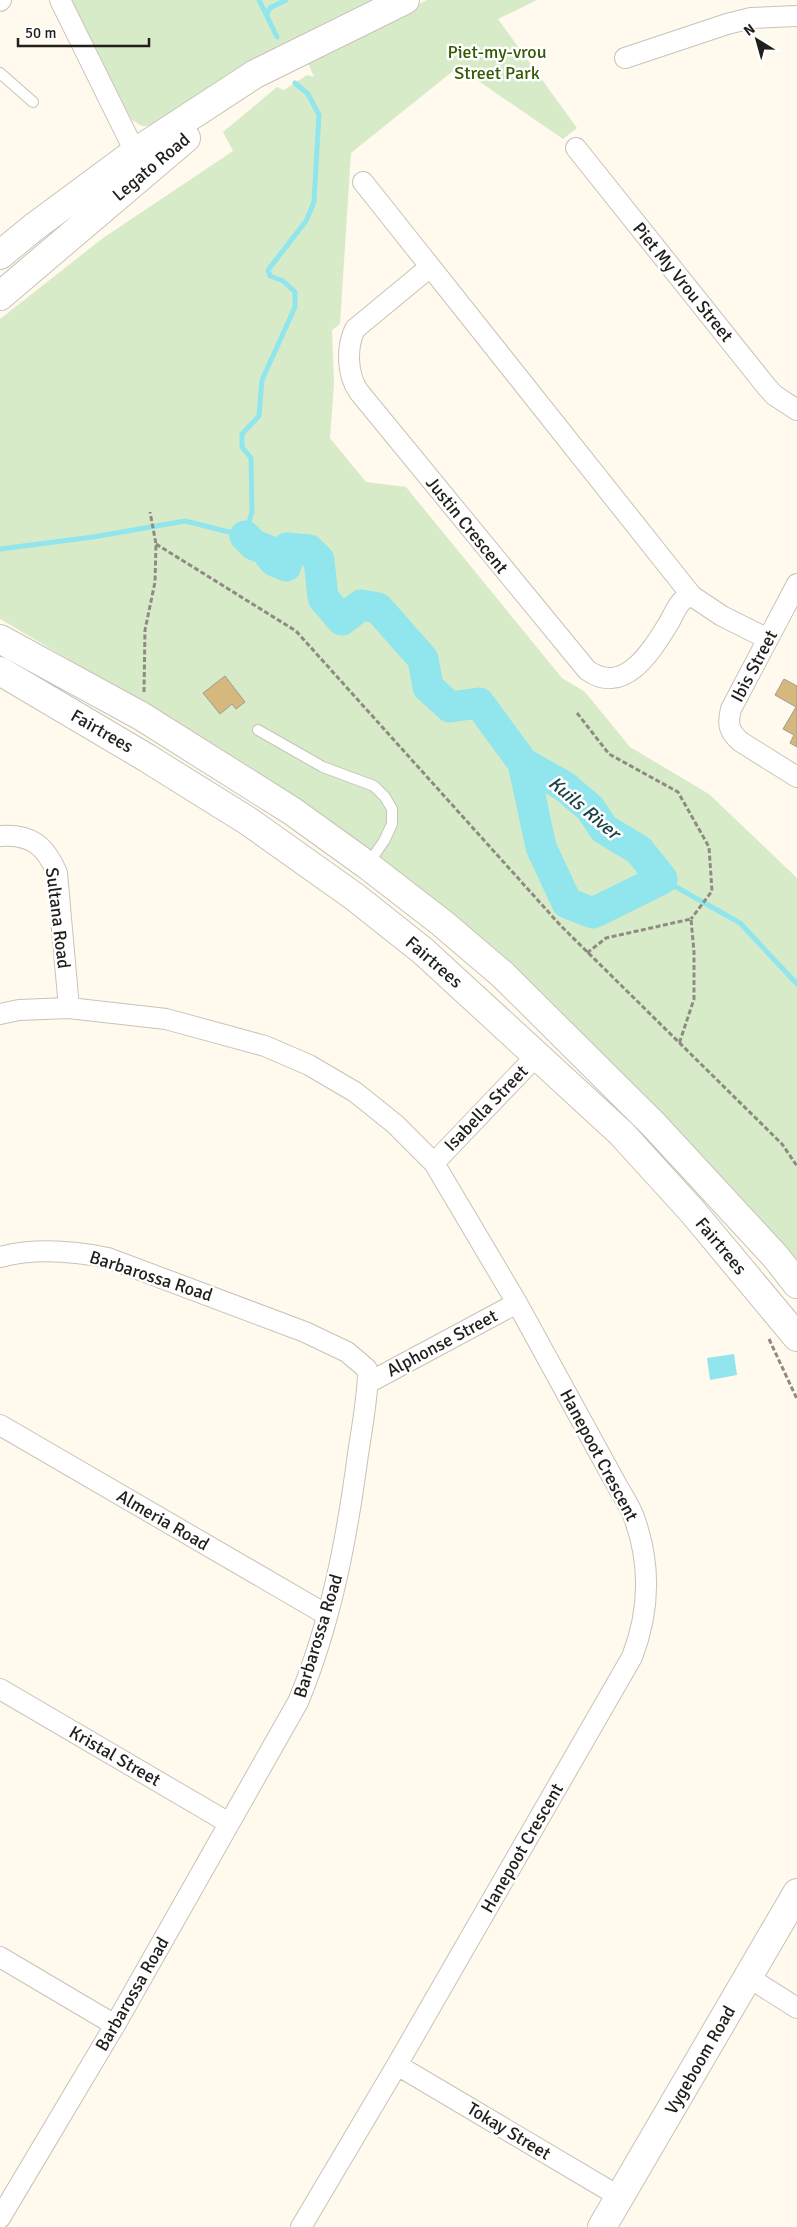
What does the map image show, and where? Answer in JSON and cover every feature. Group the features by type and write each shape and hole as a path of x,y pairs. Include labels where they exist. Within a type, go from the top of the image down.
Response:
{"main road":[{"name":"Legato Road","path":"0,255 139,162 255,74 405,0"},
{"name":"Legato Road","path":"0,296 139,162"},
{"name":"Fairtrees","path":"0,639 141,716 292,811 367,865 490,964 546,1016 654,1125 775,1256 797,1284"},
{"name":"Fairtrees","path":"0,672 147,758 248,821 355,897 422,951 538,1054 621,1133 692,1211 797,1337"},
{"name":"Vygeboom Road","path":"602,2227 797,1893"}],"street":[{"path":"60,0 139,162"},
{"path":"625,58 727,24 751,18 797,17"},
{"name":"Piet My Vrou Street","path":"576,148 766,386 797,410"},
{"path":"363,182 692,596 722,616 768,639"},
{"name":"Justin Crescent","path":"430,267 355,329 351,338 349,367 352,384 587,670 597,677 614,680 625,675 635,667 652,650 682,601 692,596"},
{"name":"Ibis Street","path":"797,584 730,709 728,725 734,736 741,742 797,778"},
{"name":"Sultana Road","path":"0,836 15,835 30,838 50,859 56,873 69,1008"},
{"name":"Hanepoot Crescent","path":"0,1014 19,1010 69,1008 166,1019 265,1046 310,1065 355,1092 395,1124 434,1163 517,1303 635,1518 646,1569 646,1597 644,1620 632,1657 397,2065 301,2227"},
{"name":"Isabella Street","path":"434,1163 538,1054"},
{"name":"Barbarossa Road","path":"0,1257 53,1252 84,1253 108,1258 177,1282 322,1340 347,1352 367,1369 368,1383 348,1529 310,1676 298,1702 115,2025 0,2218"},
{"name":"Alphonse Street","path":"368,1383 517,1303"},
{"name":"Almeria Road","path":"0,1425 327,1616"},
{"name":"Kristal Street","path":"0,1689 230,1823"},
{"path":"0,1957 115,2025"},
{"path":"748,1978 797,2008"},
{"name":"Tokay Street","path":"397,2065 620,2196"}],"lane":[{"path":"0,73 33,102"},
{"path":"258,730 323,767 374,786 385,797 392,810 392,824 384,841 367,865"}],"path":[{"path":"143,699 145,630 155,582 156,544 150,512"},
{"path":"156,544 296,631 587,953 782,1144 797,1166"},
{"path":"577,714 609,754 678,792 709,847 712,891 691,919 606,938 587,953"},
{"path":"678,1044 694,999 694,952 691,919"}],"green space":[{"path":"69,0 372,0 307,34 154,126 142,126 129,118"},
{"name":"Piet-my-vrou Street Park","path":"427,0 537,0 498,19 577,128 563,139 458,67 351,153 340,324 332,330 334,384 330,438 366,482 406,487 562,678 585,692 630,747 709,794 797,878 797,1267 693,1146 646,1096 546,999 269,782 148,706 0,619 0,319 103,238 233,151 223,132 277,87 284,90 307,75 314,77 308,63 339,44"}],"water":[{"path":"734,1354 737,1375 710,1380 707,1358"}],"building":[{"path":"225,676 245,702 236,709 232,704 220,714 203,693"},
{"path":"784,679 797,686 797,747 790,743 794,735 783,729 796,707 775,695"}],"waterway":[{"path":"259,0 277,37"},
{"path":"267,14 270,8 286,0"},
{"path":"0,549 93,537 185,521 245,536 252,512 251,458 242,447 242,434 259,416 262,380 295,307 295,292 283,281 270,276 268,270 306,221 314,202 319,115 308,94 295,83"},
{"name":"Kuils River","path":"245,536 254,545 265,549 274,561 286,566 287,548 309,550 319,560 323,598 342,620 361,605 378,608 423,659 428,687 450,707 479,703 523,763 541,847 567,903 593,913 662,879 639,850 604,829 590,808 564,786 523,763"},
{"name":"Kuils River","path":"662,879 740,923 797,984"}]}
